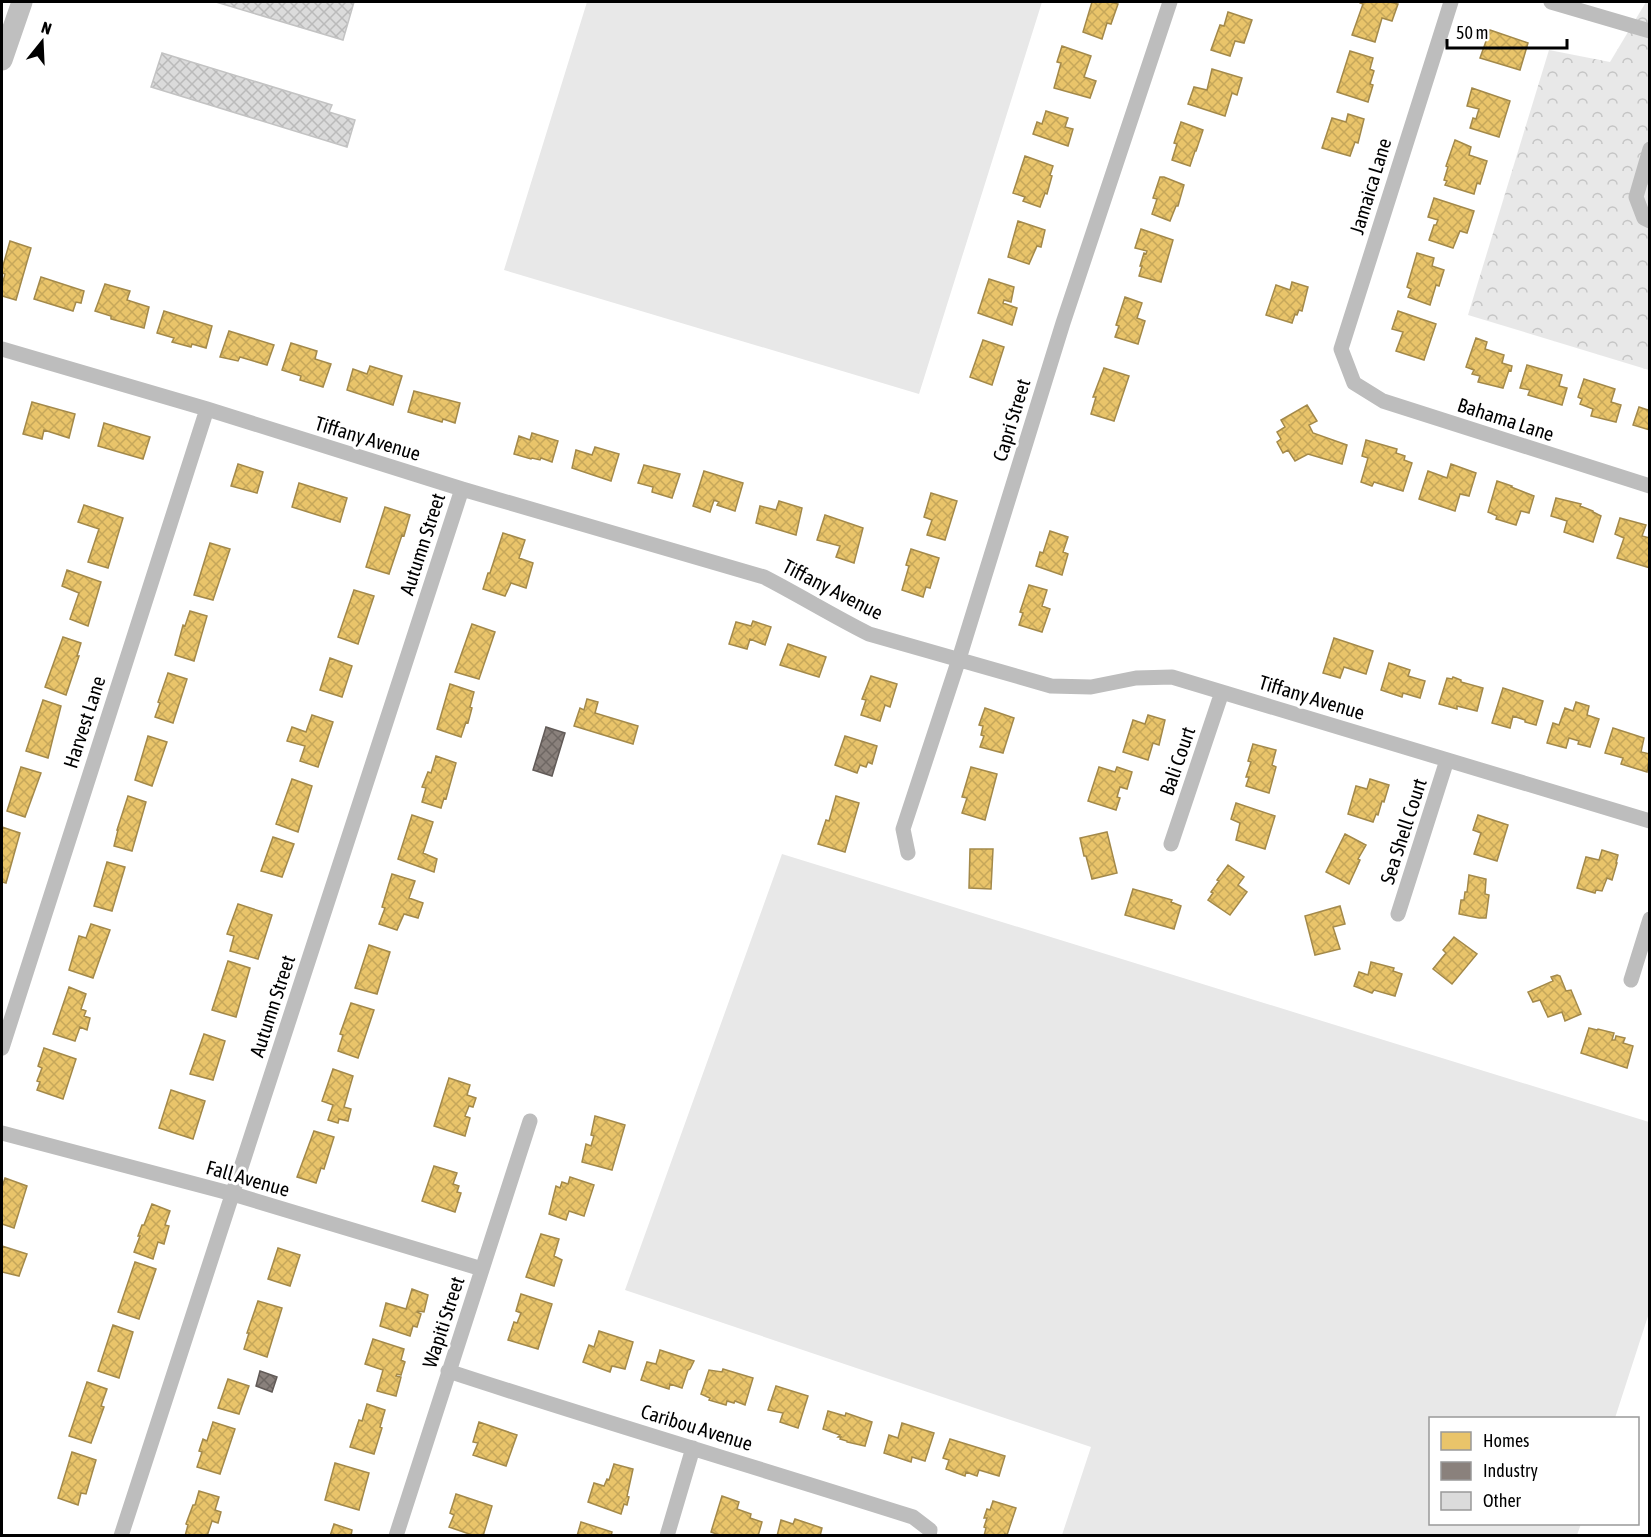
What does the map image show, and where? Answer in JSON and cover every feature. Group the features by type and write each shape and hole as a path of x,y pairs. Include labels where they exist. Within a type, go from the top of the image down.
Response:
{"main road":[{"path":"2,60 22,2"}],"street":[{"name":"Capri Street","path":"908,853 903,829 1063,323 1170,2"},
{"name":"Jamaica Lane","path":"1354,383 1341,349 1450,2"},
{"path":"1551,2 1650,31"},
{"path":"1650,149 1636,197 1644,218 1650,221"},
{"name":"Tiffany Avenue","path":"2,349 207,409 462,489 764,577 868,634 1051,686 1091,687 1136,678 1172,677 1650,821"},
{"name":"Bahama Lane","path":"1354,383 1383,401 1650,486"},
{"name":"Harvest Lane","path":"2,1048 207,409"},
{"name":"Autumn Street","path":"122,1536 462,489"},
{"name":"Bali Court","path":"1171,843 1222,692"},
{"name":"Sea Shell Court","path":"1398,914 1447,760"},
{"path":"1631,980 1650,919"},
{"name":"Wapiti Street","path":"396,1536 530,1122"},
{"name":"Fall Avenue","path":"2,1133 234,1194 482,1269"},
{"name":"Caribou Avenue","path":"448,1371 914,1517 929,1533"},
{"path":"667,1536 693,1448"}],"green space":[{"path":"587,2 1042,2 919,394 504,270"},
{"path":"1646,2 1649,2 1649,370 1468,315 1549,50 1610,62"},
{"path":"782,854 1649,1122 1649,1313 1615,1417 1429,1417 1429,1525 1581,1525 1577,1535 1062,1535 1091,1447 625,1290"}],"building: Homes":[{"path":"1092,2 1118,4 1111,24 1107,23 1102,39 1083,32"},
{"path":"1360,2 1398,4 1392,21 1382,18 1375,42 1352,35 1363,4"},
{"path":"1228,12 1252,20 1244,43 1235,41 1230,56 1211,50 1220,25 1224,26"},
{"path":"1490,30 1528,43 1520,70 1480,58"},
{"path":"1062,46 1091,56 1084,77 1096,81 1090,98 1054,88 1061,63 1057,62"},
{"path":"1350,51 1373,58 1370,69 1374,71 1370,84 1373,85 1368,102 1337,92"},
{"path":"1212,69 1242,78 1237,95 1232,93 1225,116 1188,104 1194,87 1207,90"},
{"path":"1472,88 1510,101 1499,137 1470,128 1479,109 1467,106"},
{"path":"1046,111 1068,118 1065,127 1073,129 1068,146 1033,134 1037,122 1042,124"},
{"path":"1348,114 1364,119 1358,143 1355,142 1350,156 1322,148 1332,118 1346,122"},
{"path":"1181,122 1203,130 1190,166 1172,160 1177,144 1174,143"},
{"path":"1455,140 1471,147 1469,155 1487,161 1480,184 1477,183 1474,194 1445,185 1447,181 1444,180 1448,167 1446,166"},
{"path":"1025,156 1053,166 1047,194 1045,193 1040,207 1023,201 1025,197 1013,193"},
{"path":"1160,177 1184,185 1178,206 1170,221 1152,214 1157,199 1153,198"},
{"path":"1434,198 1474,211 1467,233 1460,231 1453,248 1429,240 1438,220 1428,217"},
{"path":"1018,221 1045,230 1041,247 1037,246 1029,264 1008,257"},
{"path":"1141,229 1173,240 1161,282 1139,276 1144,253 1146,254 1147,251 1135,248"},
{"path":"10,241 31,248 16,300 2,296 5,274 2,273 2,269"},
{"path":"1417,253 1434,258 1432,266 1444,270 1439,286 1436,285 1430,305 1408,297 1411,289 1407,287"},
{"path":"41,277 84,291 81,303 76,302 73,311 34,299"},
{"path":"989,279 1014,287 1011,302 1004,300 1003,303 1017,308 1012,325 978,313"},
{"path":"1292,282 1308,287 1302,311 1299,310 1297,315 1295,314 1292,323 1266,315 1276,285 1290,290"},
{"path":"105,284 130,291 127,300 149,307 144,328 111,319 111,316 95,311"},
{"path":"1125,297 1142,303 1137,318 1145,321 1138,344 1115,337 1119,326 1116,325"},
{"path":"164,311 212,326 206,348 172,342 174,338 157,333"},
{"path":"1398,311 1436,324 1424,360 1396,351 1403,332 1392,329"},
{"path":"229,331 274,345 267,365 240,357 238,361 220,357"},
{"path":"1476,338 1487,342 1485,349 1504,355 1502,363 1512,366 1503,388 1478,382 1480,376 1472,374 1474,370 1466,367"},
{"path":"983,340 1004,347 992,385 970,377"},
{"path":"291,343 317,351 315,359 331,364 323,387 300,380 301,376 282,370"},
{"path":"1527,365 1562,375 1559,386 1567,388 1562,405 1528,395 1530,390 1520,388"},
{"path":"370,366 402,376 393,405 347,390 353,369 367,374"},
{"path":"1104,368 1129,376 1114,421 1091,414 1096,397 1093,397"},
{"path":"1584,379 1615,389 1611,402 1621,405 1616,422 1591,416 1593,409 1580,404 1582,399 1578,397"},
{"path":"414,391 460,403 455,423 443,419 442,422 408,412"},
{"path":"32,402 75,414 69,438 44,430 42,439 23,434"},
{"path":"1307,405 1317,421 1309,425 1313,433 1347,445 1342,464 1308,454 1295,461 1288,450 1283,453 1277,442 1281,439 1277,432 1285,427 1281,420"},
{"path":"1639,407 1648,410 1650,407 1650,430 1633,425"},
{"path":"104,423 150,437 143,459 98,446"},
{"path":"532,433 558,441 552,462 514,454 519,436 530,440"},
{"path":"1366,440 1397,449 1396,453 1405,456 1404,460 1412,463 1403,491 1374,482 1372,486 1361,482 1368,458 1362,456"},
{"path":"595,447 619,454 611,481 572,468 576,450 592,455"},
{"path":"238,464 263,472 257,493 231,486"},
{"path":"1451,464 1476,473 1469,496 1460,494 1455,511 1419,499 1428,471 1447,478"},
{"path":"644,465 680,474 672,498 652,492 653,487 638,483"},
{"path":"704,471 743,483 735,511 717,505 719,502 714,500 710,512 693,506"},
{"path":"1497,481 1534,496 1529,513 1521,511 1516,525 1496,519 1497,516 1488,512"},
{"path":"299,483 347,498 340,522 292,507"},
{"path":"931,493 957,501 945,540 927,535 932,520 924,517"},
{"path":"1556,498 1581,504 1580,506 1601,516 1593,542 1564,532 1567,521 1551,516"},
{"path":"779,501 802,508 796,535 756,523 760,506 776,510"},
{"path":"84,505 123,518 108,568 88,562 99,529 78,522"},
{"path":"385,507 410,515 389,574 366,567"},
{"path":"825,515 863,528 854,563 836,557 840,546 817,540"},
{"path":"1620,518 1646,525 1642,536 1650,538 1650,568 1617,558 1624,538 1615,534"},
{"path":"1050,531 1068,537 1063,552 1068,554 1062,575 1036,566"},
{"path":"503,533 525,540 519,558 533,563 526,588 511,583 505,596 483,589"},
{"path":"210,543 230,549 213,600 194,595"},
{"path":"911,549 939,558 930,588 926,587 923,597 902,590"},
{"path":"67,570 101,582 88,626 70,619 79,593 62,586"},
{"path":"1029,585 1047,590 1042,606 1050,609 1042,632 1019,625 1023,613 1020,612"},
{"path":"354,590 374,596 358,644 338,637"},
{"path":"190,611 207,616 194,661 175,655 183,625 185,626"},
{"path":"753,621 771,627 765,645 750,639 747,649 729,644 736,622 751,626"},
{"path":"472,624 495,632 479,679 455,672"},
{"path":"63,637 81,643 66,695 45,687"},
{"path":"1334,638 1373,651 1366,674 1344,667 1340,678 1323,673"},
{"path":"788,644 826,657 819,677 780,665"},
{"path":"330,658 352,666 342,697 320,690"},
{"path":"1389,663 1410,670 1408,676 1425,681 1420,698 1403,693 1402,697 1381,690"},
{"path":"168,673 187,679 173,723 155,717"},
{"path":"871,676 897,684 890,707 885,705 880,721 861,715 866,700 862,699"},
{"path":"1453,677 1461,682 1483,688 1477,711 1439,704 1447,678 1452,679"},
{"path":"450,684 474,692 468,723 466,722 461,737 437,729"},
{"path":"1503,688 1543,701 1536,725 1513,716 1510,728 1492,723"},
{"path":"587,699 598,702 595,713 638,726 633,744 574,726 580,708 584,710"},
{"path":"43,700 61,706 48,758 26,751"},
{"path":"1576,702 1589,706 1587,715 1599,719 1590,747 1578,744 1579,741 1569,738 1566,748 1547,743 1553,723 1559,725 1565,708 1573,711"},
{"path":"985,708 1014,718 1003,753 980,747 984,736 981,735 983,726 979,725"},
{"path":"312,715 333,722 318,767 300,761 305,746 287,741 292,727 306,732"},
{"path":"1148,715 1165,720 1159,745 1153,743 1148,760 1123,752 1133,720 1145,724"},
{"path":"1613,728 1644,738 1641,752 1650,754 1647,772 1621,764 1623,758 1605,753"},
{"path":"148,736 167,742 152,786 135,780"},
{"path":"845,736 877,746 872,764 868,762 866,767 860,765 857,773 835,765"},
{"path":"1253,744 1276,750 1272,765 1276,767 1269,793 1246,786 1249,777 1246,777 1251,762 1248,761"},
{"path":"436,756 456,763 446,799 444,798 441,808 422,802 426,788 422,787 428,772 431,773"},
{"path":"21,767 41,773 25,817 7,811"},
{"path":"971,767 997,774 985,820 962,813 967,798 962,797"},
{"path":"1099,767 1115,772 1117,767 1132,772 1127,789 1120,787 1117,797 1120,798 1116,810 1088,801"},
{"path":"292,779 312,786 298,832 276,824"},
{"path":"1370,779 1389,785 1384,802 1382,801 1378,815 1376,814 1373,822 1348,814 1356,786 1367,789"},
{"path":"128,796 146,802 132,851 114,846"},
{"path":"836,796 859,803 845,852 818,844 826,820 829,821"},
{"path":"1236,803 1275,816 1265,849 1236,840 1240,823 1231,819"},
{"path":"412,815 433,822 423,853 437,859 434,872 398,859"},
{"path":"1478,815 1508,825 1497,861 1474,854 1481,833 1473,830"},
{"path":"2,827 20,833 6,883 2,882"},
{"path":"1107,832 1117,873 1092,879 1080,838"},
{"path":"1345,834 1366,845 1349,884 1326,872"},
{"path":"273,837 294,844 282,877 261,871"},
{"path":"970,849 993,849 991,889 969,888"},
{"path":"1602,850 1618,855 1612,880 1607,878 1602,891 1596,890 1595,893 1577,888 1586,857 1599,860"},
{"path":"107,862 125,867 112,911 94,906"},
{"path":"1228,865 1244,877 1238,885 1247,892 1230,915 1208,900 1219,881 1217,880"},
{"path":"392,874 415,881 409,898 423,903 418,918 404,914 397,930 379,924"},
{"path":"1469,875 1486,879 1485,894 1489,895 1486,918 1459,914 1461,900 1464,900 1465,892 1467,892"},
{"path":"1133,889 1172,900 1171,902 1181,906 1174,929 1125,915"},
{"path":"238,904 272,915 258,959 230,951 234,936 227,934"},
{"path":"1340,906 1345,924 1333,927 1340,949 1315,955 1305,916"},
{"path":"91,924 110,930 93,978 69,970 79,936 86,938"},
{"path":"1454,937 1477,954 1452,984 1433,969 1446,953 1443,950"},
{"path":"369,945 390,952 377,994 355,988"},
{"path":"228,961 250,968 236,1017 212,1010"},
{"path":"1371,962 1394,968 1393,971 1402,974 1395,996 1374,990 1372,993 1354,986 1359,972 1368,975"},
{"path":"1560,976 1566,991 1571,990 1581,1014 1565,1021 1562,1012 1548,1017 1540,1000 1533,1002 1528,992 1553,981 1551,977"},
{"path":"69,987 86,994 81,1009 86,1011 84,1016 90,1018 87,1030 80,1027 75,1041 53,1034"},
{"path":"351,1003 374,1010 358,1058 338,1051 343,1035 340,1034"},
{"path":"1589,1028 1614,1033 1612,1040 1615,1040 1616,1036 1625,1038 1623,1043 1633,1046 1627,1068 1581,1053"},
{"path":"204,1034 225,1041 213,1080 190,1074"},
{"path":"44,1048 76,1059 63,1099 37,1090 40,1082 37,1081 42,1068 38,1066"},
{"path":"333,1069 353,1076 344,1107 351,1109 348,1121 339,1119 338,1123 328,1120 333,1105 322,1101"},
{"path":"449,1078 470,1085 467,1095 476,1098 473,1107 469,1106 465,1116 470,1118 465,1136 434,1126"},
{"path":"171,1090 205,1101 193,1139 159,1128"},
{"path":"595,1116 625,1125 612,1170 582,1162 586,1144 591,1146 594,1136 591,1135"},
{"path":"314,1131 334,1137 324,1169 321,1168 316,1183 297,1177"},
{"path":"434,1166 457,1173 453,1184 459,1186 457,1192 461,1193 455,1212 422,1201"},
{"path":"570,1177 594,1185 584,1216 569,1211 566,1220 549,1214 556,1186 560,1188 562,1182 568,1184"},
{"path":"5,1178 27,1186 14,1228 2,1224 2,1187"},
{"path":"152,1204 170,1211 165,1225 169,1226 164,1244 158,1242 153,1259 134,1252 142,1225 144,1225"},
{"path":"541,1234 559,1239 554,1256 562,1260 554,1286 526,1277"},
{"path":"2,1246 27,1254 19,1276 2,1272"},
{"path":"278,1248 300,1255 290,1286 268,1279"},
{"path":"135,1262 156,1269 139,1319 118,1312"},
{"path":"412,1289 428,1295 424,1312 417,1312 421,1314 417,1327 413,1326 410,1336 380,1326 386,1303 406,1309"},
{"path":"521,1294 552,1304 538,1349 508,1340 514,1322 517,1323 521,1313 516,1311"},
{"path":"258,1301 282,1308 267,1357 244,1349"},
{"path":"113,1325 133,1332 119,1378 98,1371"},
{"path":"599,1331 633,1342 625,1369 612,1366 610,1372 583,1362 589,1345 594,1347"},
{"path":"373,1339 404,1349 401,1360 405,1362 401,1375 396,1376 401,1377 396,1396 377,1391 383,1370 365,1364"},
{"path":"660,1350 694,1361 688,1370 682,1388 670,1384 669,1389 641,1380 647,1362 656,1364"},
{"path":"723,1369 753,1378 745,1405 727,1401 726,1405 709,1400 710,1398 701,1394 709,1370 722,1372"},
{"path":"228,1379 249,1386 239,1414 218,1408"},
{"path":"87,1382 107,1389 101,1406 104,1407 91,1443 69,1436"},
{"path":"776,1386 808,1396 798,1428 780,1422 783,1413 768,1410"},
{"path":"367,1404 385,1410 374,1454 350,1447"},
{"path":"828,1411 845,1416 846,1413 872,1422 865,1446 847,1442 838,1437 840,1435 823,1429"},
{"path":"213,1422 235,1429 220,1474 197,1467 203,1439 207,1441"},
{"path":"479,1422 517,1435 506,1466 473,1455 478,1443 473,1442"},
{"path":"902,1423 934,1433 925,1461 912,1457 911,1462 884,1453 889,1435 898,1438"},
{"path":"950,1439 1005,1456 999,1476 979,1470 977,1476 966,1472 965,1476 946,1469 949,1460 943,1458"},
{"path":"72,1452 96,1460 86,1494 81,1493 78,1505 58,1498"},
{"path":"335,1463 369,1473 359,1510 325,1500"},
{"path":"614,1464 633,1469 627,1505 624,1504 621,1514 588,1502 594,1483 604,1486 607,1479 609,1480"},
{"path":"199,1491 219,1497 215,1510 221,1512 218,1523 212,1521 207,1536 185,1536 188,1525 186,1524"},
{"path":"456,1494 492,1506 483,1536 475,1536 449,1527 454,1515 450,1513"},
{"path":"722,1496 739,1502 737,1509 751,1514 750,1518 762,1522 758,1536 722,1536 711,1532"},
{"path":"993,1501 1016,1508 1005,1536 984,1536 987,1518 984,1518"},
{"path":"795,1519 822,1528 820,1536 777,1536 781,1520 793,1524"},
{"path":"581,1522 612,1532 611,1536 577,1536"},
{"path":"334,1524 352,1530 351,1536 330,1536"}],"building: Industry":[{"path":"546,727 565,733 552,776 533,770"},
{"path":"260,1371 277,1377 272,1392 256,1386"}],"building: Other":[{"path":"216,2 354,2 343,40"},
{"path":"162,53 332,105 329,112 355,120 347,147 151,87"}]}
